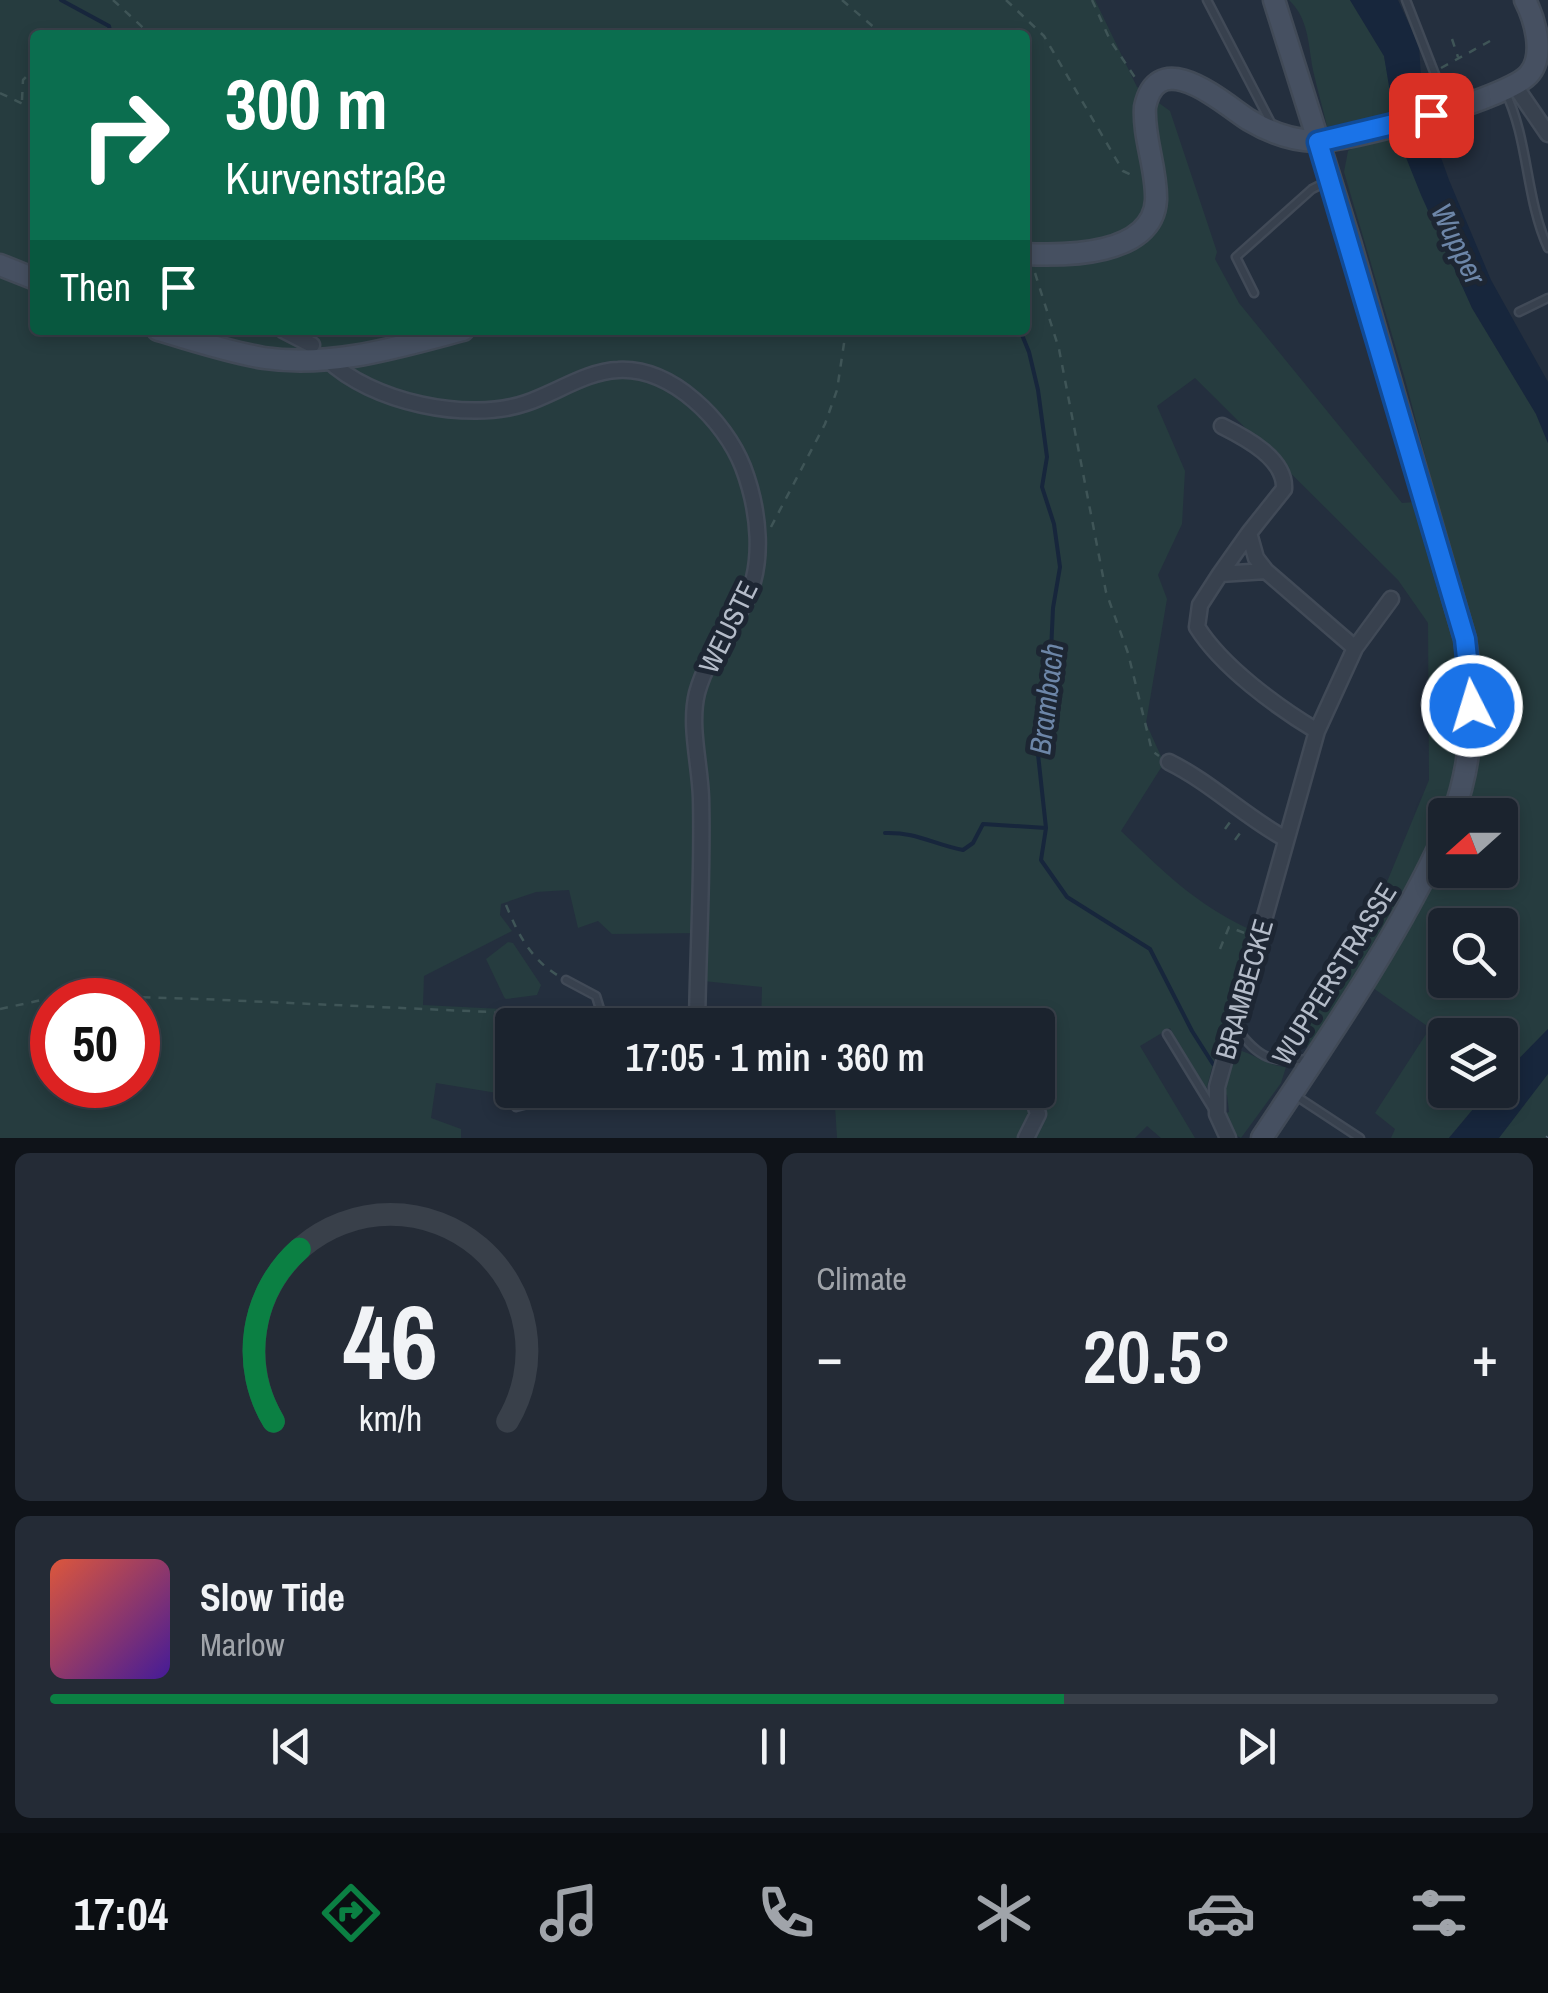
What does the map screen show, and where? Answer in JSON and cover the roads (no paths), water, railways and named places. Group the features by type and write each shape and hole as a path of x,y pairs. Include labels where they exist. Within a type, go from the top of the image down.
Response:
{"main road":[{"path":"1274,0 1331,180 1465,639 1472,734 1458,798"},
{"path":"1030,255 1093,251 1128,241 1142,231 1152,216 1155,187 1144,118 1148,95 1166,82 1194,82 1249,120 1276,133 1318,142 1440,113 1510,88 1532,72 1536,54 1533,18 1526,0"},
{"path":"0,265 30,277"},
{"path":"177,335 266,358 387,350 444,335"},
{"name":"WUPPERSTRASSE","path":"1262,1138 1428,869"}],"street":[{"path":"1510,88 1548,134"},
{"name":"WEUSTE","path":"291,335 320,352 348,378 428,406 510,408 614,370 637,372 697,402 732,443 750,490 758,556 752,588 704,670 696,698 702,802 697,1008"},
{"path":"1222,426 1245,438 1277,465 1284,489 1200,605 1197,627 1234,668 1290,715 1317,731"},
{"path":"1249,533 1251,547 1266,571 1355,648"},
{"path":"1220,574 1266,571"},
{"name":"BRAMBECKE","path":"1217,1114 1217,1087 1317,731 1355,648 1391,599"},
{"path":"1169,762 1250,820 1284,838"},
{"path":"1026,1138 1038,1114 1036,1108"},
{"path":"1217,1114 1228,1138"}],"lane":[{"path":"1207,0 1276,133"},
{"path":"1406,0 1435,71 1440,113"},
{"path":"1510,88 1528,183 1548,248"},
{"path":"1254,294 1236,257 1312,189 1331,180"},
{"path":"1519,312 1548,298"},
{"path":"566,980 596,996 600,1008"},
{"path":"1235,1027 1263,1057 1314,1059"},
{"path":"1167,1034 1217,1114"},
{"path":"1292,1094 1360,1138"}],"water":[{"name":"Wupper","path":"1350,0 1398,0 1419,46 1422,92 1449,180 1491,280 1548,382 1548,443 1536,414 1472,308 1421,195 1397,135 1384,56"},
{"path":"1548,1029 1548,1074 1499,1138 1449,1138 1474,1108 1518,1108 1518,1060"}],"waterway":[{"name":"BRAMBECKE","path":"61,0 110,30"},
{"name":"Brambach","path":"1022,335 1038,390 1047,457 1042,487 1054,524 1060,567 1053,608 1047,739 1037,745 1046,828 1041,860 1067,897 1150,949 1213,1064"},
{"path":"885,833 916,836 963,850 973,843 983,824 1046,828"}]}
